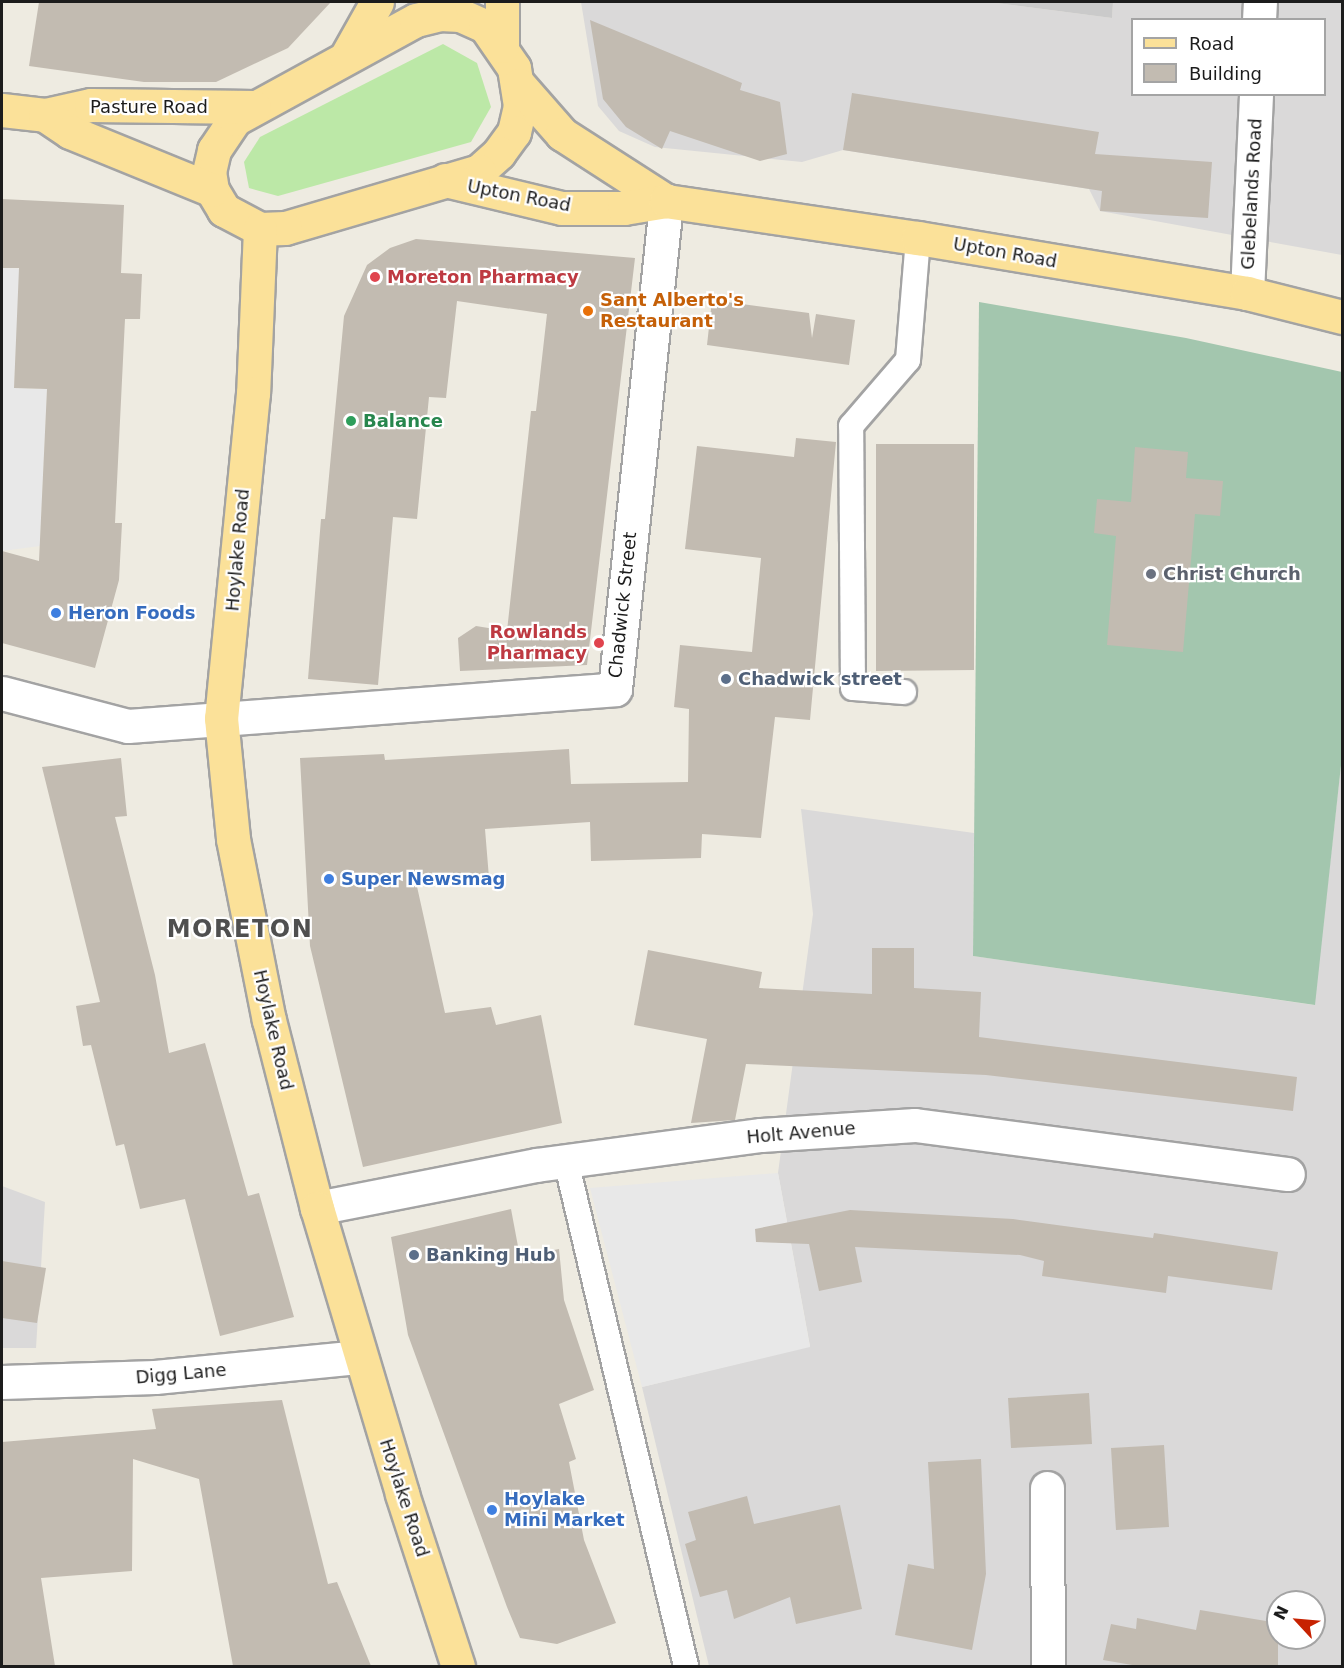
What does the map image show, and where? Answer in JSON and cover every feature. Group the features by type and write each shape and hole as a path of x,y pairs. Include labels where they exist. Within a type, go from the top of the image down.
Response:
{"main road":[{"path":"346,57 377,2"},
{"path":"502,2 502,46"},
{"path":"440,14 460,15 485,26 502,46 519,85 514,132 499,153 479,171 285,228 260,229 224,210 212,190 209,172 214,150 235,120 254,107 346,57 416,20 440,14"},
{"name":"Upton Road","path":"519,85 562,134 666,201"},
{"name":"Pasture Road","path":"2,111 45,115 91,105 254,107"},
{"name":"Pasture Road","path":"45,115 70,132 212,190"},
{"name":"Upton Road","path":"445,180 562,208 624,208 666,201 918,238 1247,294 1342,317"},
{"name":"Hoylake Road","path":"260,229 253,393 221,718 233,838 269,1020 317,1208 360,1357 459,1666"}],"street":[{"path":"1259,18 1260,2"},
{"name":"Glebelands Road","path":"1247,294 1256,96"},
{"name":"Chadwick Street","path":"221,718 615,689 666,201"},
{"path":"2,693 128,726 221,718"},
{"name":"Holt Avenue","path":"317,1208 566,1161 761,1135 915,1125 1288,1174"},
{"name":"Digg Lane","path":"2,1382 155,1377 360,1357"},
{"path":"1047,1488 1048,1666"}],"lane":[{"path":"904,692 853,688 851,426 908,360 918,238"},
{"path":"566,1161 686,1666"}],"shaded area":[{"path":"581,2 988,2 1112,18 1113,2 1342,2 1342,255 1100,211 1089,189 843,150 802,162 655,147 619,131 598,106"},
{"path":"988,2 1113,2 1112,18"},
{"path":"2,268 37,269 17,327 14,388 47,389 40,546 2,551"},
{"path":"1342,756 1342,1666 709,1666 642,1387 810,1346 778,1173 813,914 801,809 974,833 973,956 1314,1005"},
{"path":"778,1173 810,1347 642,1387 590,1188"},
{"path":"2,1186 45,1202 36,1348 2,1348"}],"green space":[{"path":"443,44 477,63 491,107 471,142 278,196 249,188 244,162 260,137"},
{"path":"979,302 1186,338 1342,372 1342,756 1315,1005 973,956"}],"building":[{"path":"39,2 331,2 288,48 216,82 144,82 29,66"},
{"path":"590,20 742,83 740,90 780,102 787,154 760,161 670,131 662,149 626,127 603,99"},
{"path":"852,93 1099,132 1095,154 1212,162 1208,218 1100,211 1102,191 843,150"},
{"path":"2,199 124,205 121,273 142,274 140,319 125,319 115,523 122,523 119,580 95,668 2,643 2,551 39,561 47,389 14,388 19,268 2,268"},
{"path":"416,239 635,258 587,665 460,671 458,638 476,626 507,631 531,411 536,411 547,314 457,301 446,398 429,397 417,519 393,517 378,685 308,679 321,519 325,519 344,316 367,265 390,248"},
{"path":"712,300 809,313 812,338 816,314 855,320 849,365 707,345"},
{"path":"796,438 836,442 810,720 775,717 761,838 702,834 701,858 591,861 590,822 485,829 489,878 416,882 445,1013 491,1007 496,1025 541,1015 562,1123 363,1167 310,946 300,758 384,754 385,760 569,749 571,784 688,782 689,709 674,707 680,645 752,652 761,558 685,549 697,446 794,457"},
{"path":"876,444 974,444 974,670 876,671"},
{"name":"Christ Church","path":"1135,447 1188,452 1186,478 1223,481 1220,516 1195,514 1183,652 1107,645 1116,536 1094,533 1097,499 1131,502"},
{"path":"121,758 127,816 115,817 155,975 169,1053 205,1043 248,1196 259,1193 294,1317 220,1336 185,1199 140,1209 124,1144 116,1146 91,1045 83,1046 76,1006 100,1002 42,767"},
{"path":"872,948 914,948 914,988 981,992 979,1037 1297,1077 1293,1111 986,1075 746,1064 735,1120 691,1123 707,1039 634,1025 648,950 762,972 759,988 872,994"},
{"path":"511,1209 520,1257 559,1249 564,1300 594,1390 559,1404 576,1459 569,1462 584,1540 616,1623 557,1644 520,1638 507,1607 408,1335 391,1237"},
{"path":"850,1210 1013,1219 1153,1238 1154,1233 1278,1252 1272,1290 1168,1276 1166,1293 1042,1276 1044,1261 1020,1255 855,1247 862,1282 819,1291 809,1244 756,1242 755,1229"},
{"path":"2,1261 46,1268 37,1323 2,1318"},
{"path":"1089,1393 1092,1444 1011,1448 1008,1398"},
{"path":"282,1400 328,1584 337,1582 371,1666 233,1666 199,1479 133,1459 132,1571 41,1578 55,1666 2,1666 2,1442 156,1429 152,1409"},
{"path":"1164,1445 1169,1527 1116,1530 1111,1448"},
{"path":"981,1459 986,1574 972,1650 895,1635 908,1564 934,1569 928,1462"},
{"path":"747,1496 754,1524 840,1505 862,1609 796,1624 790,1597 734,1619 727,1590 700,1597 685,1544 696,1540 688,1512"},
{"path":"1200,1610 1266,1621 1266,1650 1278,1650 1278,1666 1138,1666 1103,1660 1111,1624 1136,1629 1137,1618 1196,1630"}],"place":[{"name":"Moreton Pharmacy","path":"375,277"},
{"name":"Sant Alberto's Restaurant","path":"588,311"},
{"name":"Balance","path":"351,421"},
{"name":"Christ Church","path":"1151,574"},
{"name":"Heron Foods","path":"56,613"},
{"name":"Rowlands Pharmacy","path":"599,643"},
{"name":"Chadwick street","path":"726,679"},
{"name":"Super Newsmag","path":"329,879"},
{"name":"Banking Hub","path":"414,1255"},
{"name":"Hoylake Mini Market","path":"492,1510"}],"district":[{"name":"MORETON","path":"240,930"}]}
